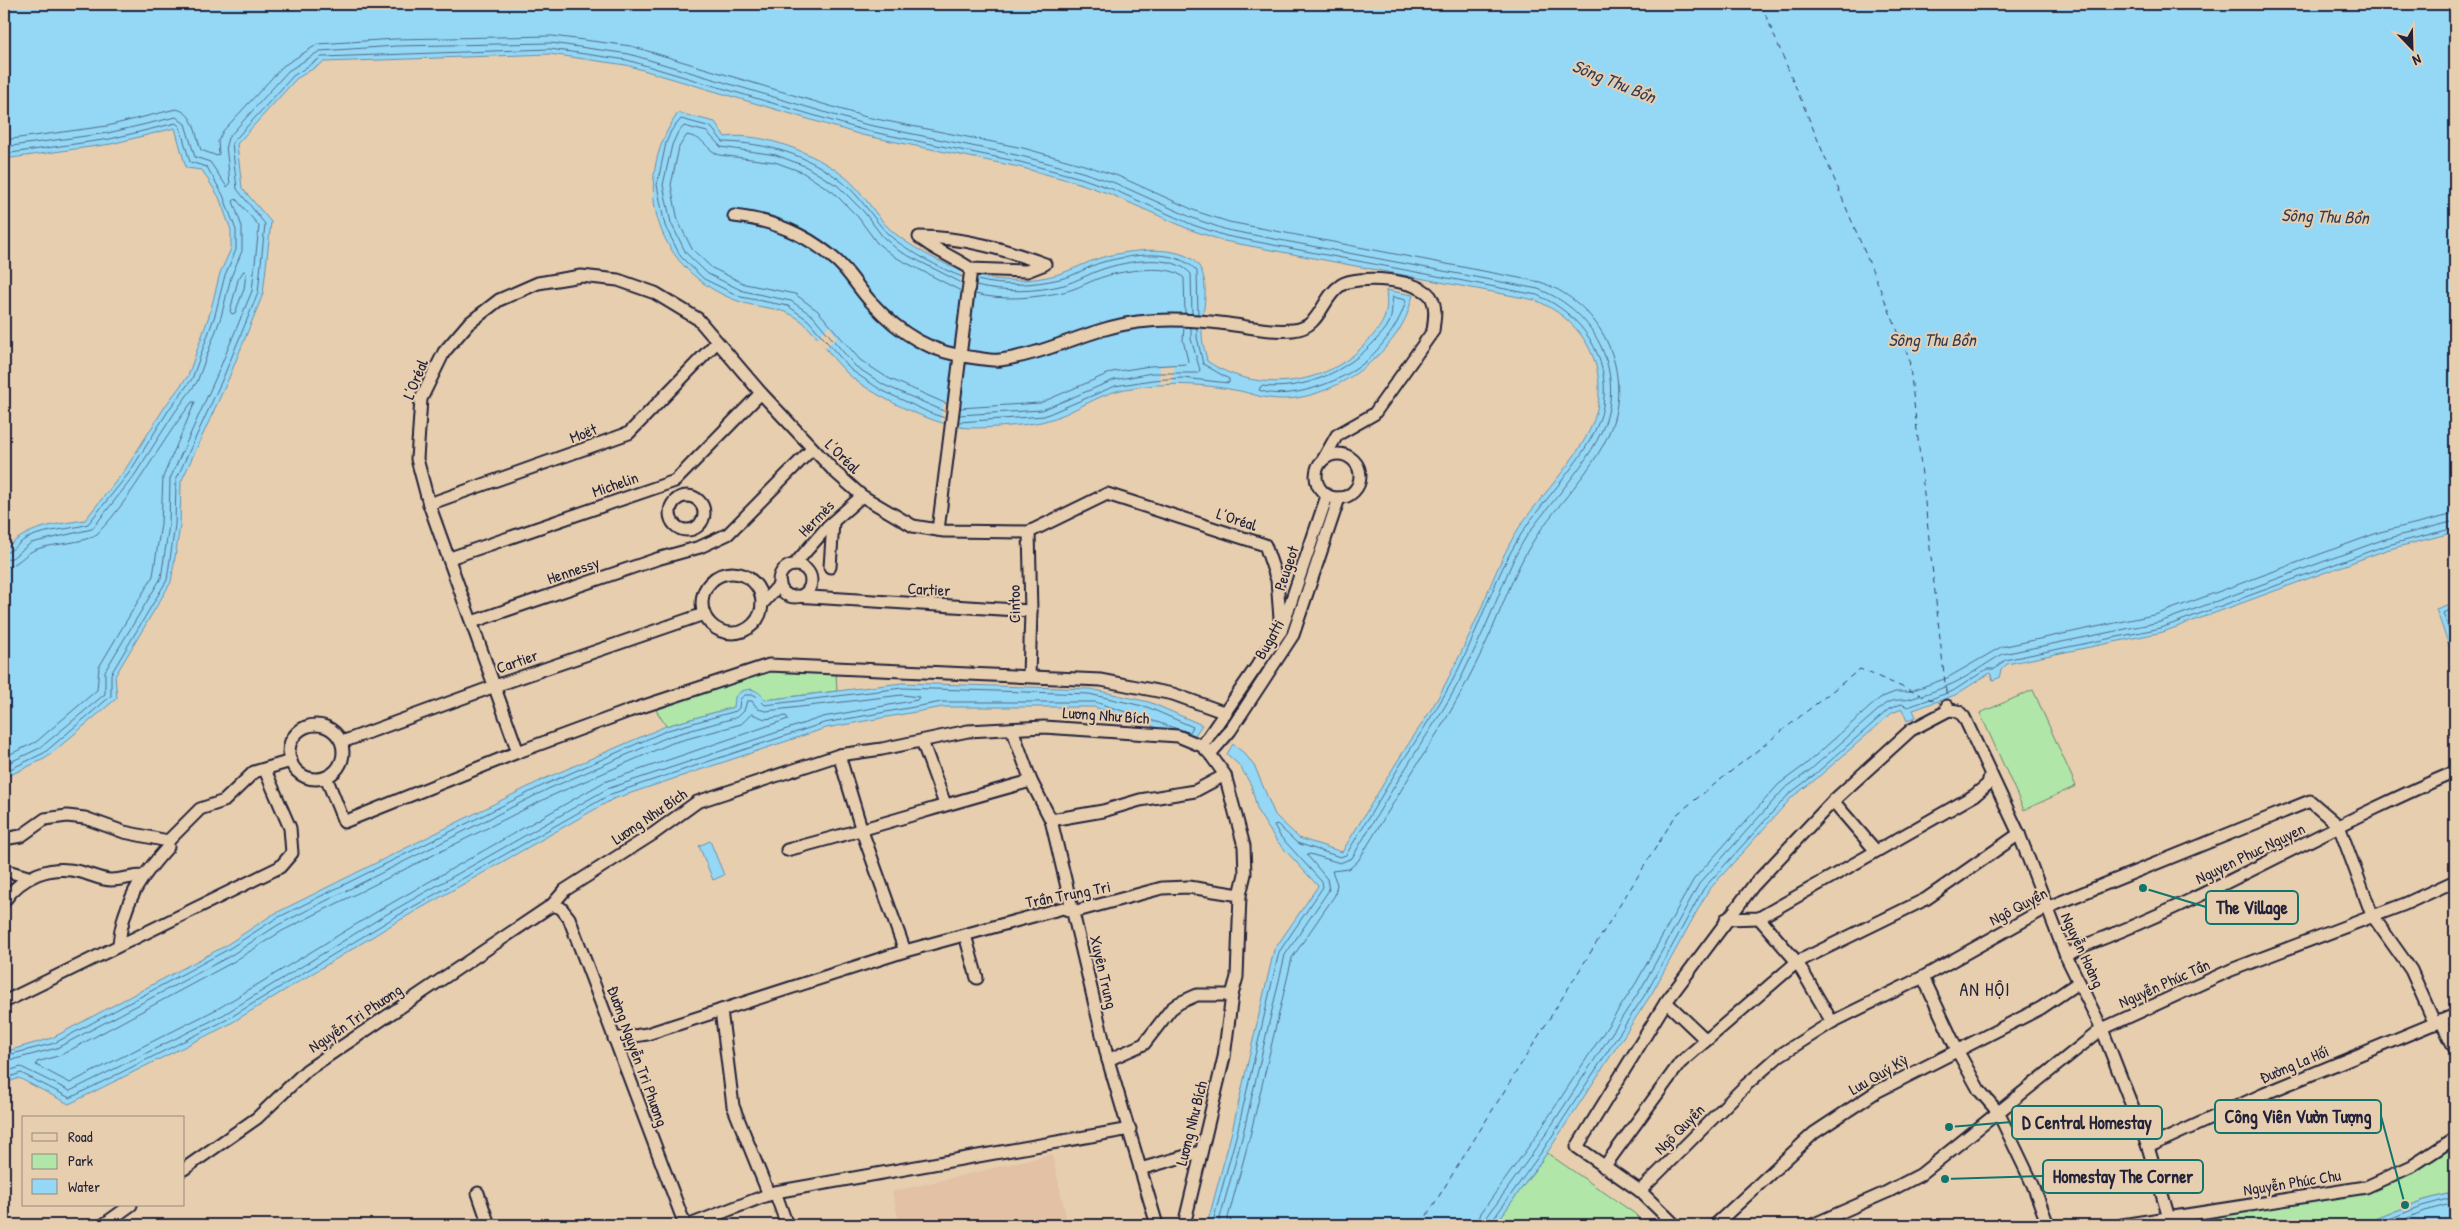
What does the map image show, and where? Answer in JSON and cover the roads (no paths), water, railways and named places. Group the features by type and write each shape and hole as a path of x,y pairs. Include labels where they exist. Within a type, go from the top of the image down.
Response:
{"street":[{"path":"734,216 752,218 787,229 817,245 838,262 870,301 904,334 930,349 960,357 997,360 1030,355 1096,331 1145,321 1171,319 1228,324 1266,330 1296,330 1314,322 1330,294 1343,283 1375,279 1398,282 1425,290 1432,298 1434,307 1433,331 1374,414 1337,435 1324,458"},
{"path":"919,237 942,237 976,242 1045,264 1028,271 971,269 954,258 930,247 919,237"},
{"path":"938,530 971,269"},
{"name":"L’Oréal","path":"518,752 450,558 429,504 417,459 421,399 444,352 468,324 499,300 538,283 573,277 582,276 618,280 655,293 698,319 716,343 812,449 862,496 914,526 938,530 1029,532 1107,494 1265,545 1278,580 1281,631"},
{"name":"Moët","path":"429,504 629,433 716,343"},
{"name":"Michelin","path":"450,558 675,481 761,394"},
{"name":"Hennessy","path":"472,622 657,559 684,553 728,534 812,449"},
{"path":"1331,454 1346,455 1358,465 1360,479 1358,487 1353,493 1339,498 1328,496 1321,492 1315,478 1319,463 1324,458 1331,454"},
{"name":"Hermès","path":"794,565 833,522 862,496"},
{"name":"Peugeot","path":"1206,750 1218,722 1281,631 1328,496"},
{"name":"Bugatti","path":"1206,750 1230,731 1293,635 1339,498"},
{"path":"830,566 833,522"},
{"name":"Cintoo","path":"1029,532 1032,611 1029,676"},
{"path":"794,565 806,569 811,579 809,589 805,593 795,596 785,593 780,584 784,569 794,565"},
{"path":"762,604 754,583 746,577 729,574 712,581 706,588 703,596 704,614 715,628 733,633 750,627 756,621 762,604 780,584"},
{"name":"Cartier","path":"795,596 1032,611"},
{"name":"Cartier","path":"342,742 495,686 704,614"},
{"path":"326,777 344,822 518,752 629,711 769,665 1101,680 1173,694 1226,713"},
{"name":"Nguyễn Hoàng","path":"1833,801 1911,730 1948,708 1958,711 1964,717 2019,834 2066,956 2102,1029 2148,1148 2169,1218"},
{"path":"311,725 328,727 336,732 342,742 343,757 340,766 326,777 307,778 299,773 291,761 289,749 291,740 303,728 311,725"},
{"name":"Lương Như Bích","path":"552,906 565,890 653,834 697,802 840,755 968,731 1044,727 1178,736 1206,750 1225,775 1244,846 1244,874 1240,895 1237,977 1232,995 1224,1058 1184,1225"},
{"name":"Xuyên Trung","path":"1012,729 1031,781 1051,820 1108,1060 1157,1225"},
{"path":"922,740 946,804"},
{"path":"840,755 862,831 905,952"},
{"path":"119,944 121,923 142,876 168,847 168,841 200,809 224,801 254,772 291,761"},
{"path":"4,1002 119,944 280,867 288,861 292,853 290,828 265,770"},
{"path":"2455,772 2339,826 2372,915 2411,970 2438,1022 2455,1049"},
{"path":"1051,820 1103,811 1140,800 1195,791 1225,775"},
{"path":"1726,920 1759,918 1976,795 1988,784 1990,775"},
{"path":"787,850 862,831 946,804 1031,781"},
{"path":"1675,1225 1640,1190 1604,1168 1577,1147 1666,1002 1726,920 1753,886 1833,801 1876,851"},
{"name":"Ngô Quyền","path":"1640,1190 1746,1085 1773,1061 1832,1022 1923,977 2046,908 2310,801 2339,826"},
{"path":"4,839 21,836 45,819 67,816 85,818 124,832 168,841"},
{"name":"Nguyen Phuc Nguyen","path":"2066,956 2083,946 2197,897 2339,826"},
{"path":"1604,1168 1680,1063 1797,962 1926,899 2019,834"},
{"path":"4,870 28,877"},
{"path":"4,901 12,890 28,877 46,871 64,870 111,880 142,876"},
{"name":"Nguyễn Phúc Tần","path":"1812,1225 1887,1192 1920,1175 2102,1029 2231,970 2405,904 2455,881"},
{"name":"Trần Trung Tri","path":"614,1039 648,1034 905,952 1063,908 1073,912 1162,888 1189,887 1240,895"},
{"name":"Đường Nguyễn Tri Phương","path":"552,906 561,908 569,918 685,1225"},
{"name":"Nguyễn Tri Phương","path":"185,1167 257,1118 307,1070 552,906"},
{"path":"1759,918 1797,962 1832,1022"},
{"path":"965,935 977,978"},
{"path":"1923,977 1957,1050 1979,1090 1998,1112 2033,1186 2048,1225"},
{"name":"Lưu Quý Kỳ","path":"1716,1225 1814,1133 1876,1092 2041,1008 2079,982"},
{"path":"1108,1060 1144,1044 1171,1009 1179,1003 1197,995 1232,995"},
{"path":"1666,1002 1706,1040"},
{"path":"720,1010 733,1106 787,1225"},
{"name":"Đường La Hối","path":"2148,1148 2264,1094 2455,1015"},
{"path":"690,1225 772,1194 1130,1129"},
{"name":"Nguyễn Phúc Chu","path":"2122,1225 2366,1187 2412,1166 2455,1138"},
{"path":"1140,1170 1200,1152"},
{"path":"478,1194 489,1225"},
{"path":"102,1225 130,1206"}],"water":[{"name":"Sông Thu Bồn","path":"4,4 2455,4 2455,532 2386,550 2163,632 2007,664 2001,670 1999,678 1993,680 1990,673 1955,695 1913,710 1916,717 1907,721 1902,709 1892,713 1816,779 1792,797 1708,891 1652,993 1547,1153 1495,1225 1207,1225 1232,1131 1274,950 1318,886 1276,840 1258,812 1251,785 1240,766 1227,754 1233,744 1245,754 1255,767 1275,815 1299,838 1342,852 1438,698 1466,643 1496,571 1515,534 1575,454 1586,438 1594,421 1599,387 1597,370 1585,341 1576,328 1564,317 1535,300 1224,241 1191,230 1110,194 1079,183 1019,167 862,135 626,65 550,54 324,62 296,79 237,144 242,188 271,222 263,294 228,380 181,482 180,526 171,582 115,676 117,698 46,758 4,778 4,550 13,542 32,531 51,525 85,520 125,470 166,405 188,376 210,313 220,273 231,249 231,230 219,197 202,170 186,168 175,128 111,144 4,159"},
{"path":"678,113 715,122 725,137 740,136 772,141 804,152 819,160 852,183 886,225 899,237 934,258 972,275 998,280 1038,279 1067,271 1100,258 1134,251 1161,250 1184,255 1193,260 1203,275 1205,295 1202,335 1207,361 1226,372 1246,378 1289,381 1311,377 1331,369 1349,358 1365,344 1380,326 1387,307 1386,290 1413,295 1403,323 1393,339 1379,354 1364,368 1346,380 1308,396 1288,399 1269,398 1211,386 1154,385 1125,389 1105,395 1065,414 1038,423 977,428 947,424 917,414 870,390 857,381 841,367 810,329 796,317 788,313 738,301 710,288 687,270 670,248 659,223 654,196 655,169 663,141"},
{"path":"2455,602 2455,653 2452,654 2436,609"},
{"path":"902,683 1090,689 1149,702 1202,725 1192,739 1094,707 943,707 826,728 613,799 393,924 228,1025 69,1104 19,1078 4,1084 4,1052 52,1038 225,946 272,915 544,779 666,726 734,707 735,697 742,691 755,690 765,700"},
{"path":"710,841 724,875 713,880 699,846"},
{"path":"2455,1192 2455,1225 2361,1225 2421,1201"}],"place":[{"name":"The Village","path":"2143,888"},
{"name":"D Central Homestay","path":"1949,1127"},
{"name":"Homestay The Corner","path":"1945,1179"},
{"name":"Công Viên Vườn Tượng","path":"2405,1205"}],"district":[{"name":"AN HỘI","path":"1985,989"}]}
